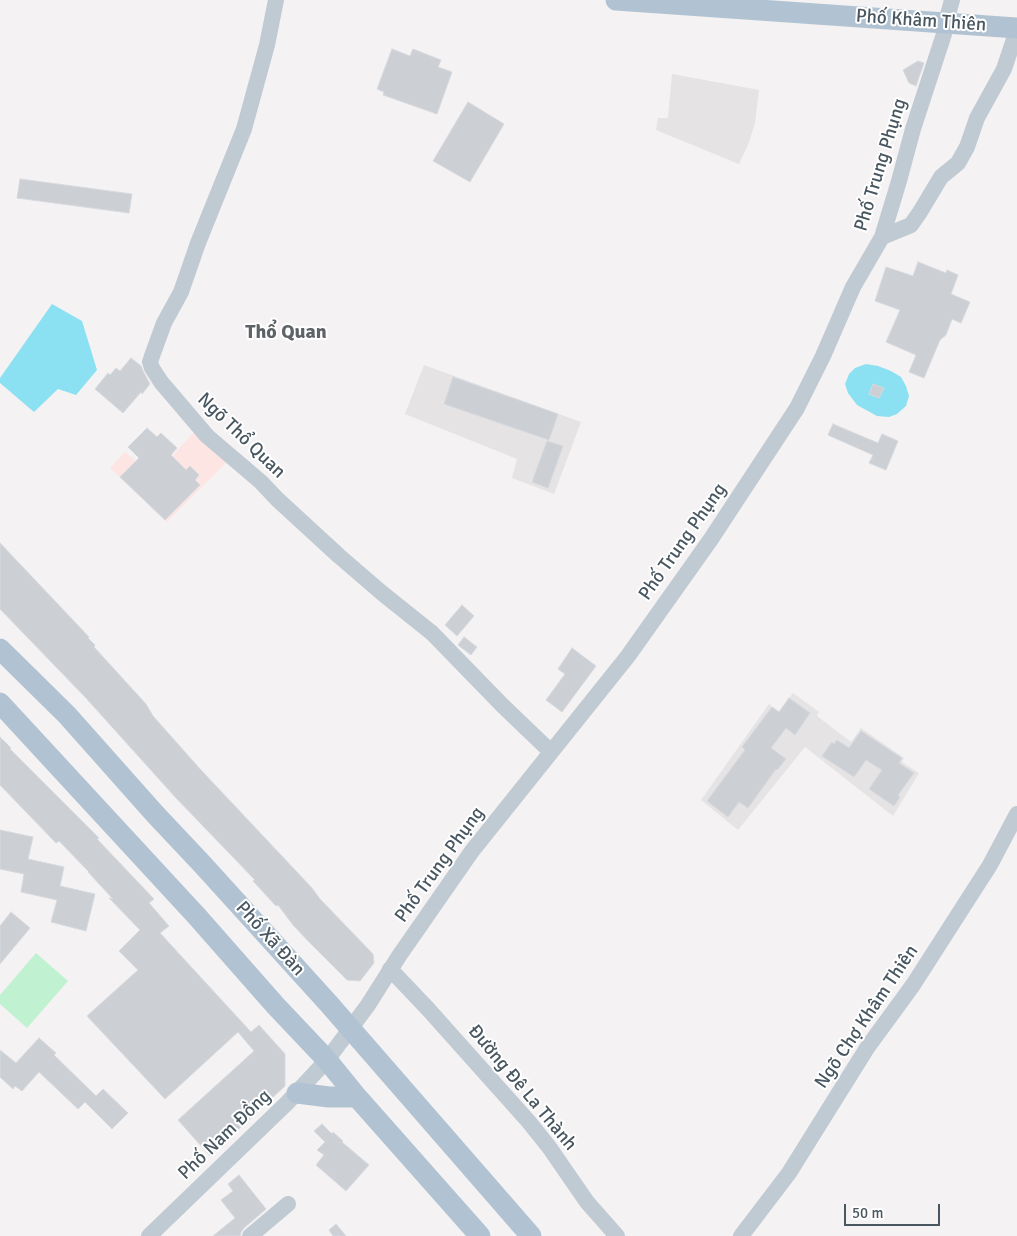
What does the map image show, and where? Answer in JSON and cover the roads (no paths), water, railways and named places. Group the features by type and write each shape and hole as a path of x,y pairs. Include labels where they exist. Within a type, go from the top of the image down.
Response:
{"main road":[{"name":"Phố Khâm Thiên","path":"616,0 946,22 1017,29"},
{"name":"Phố Xã Đàn","path":"0,649 67,715 350,1029 531,1236"},
{"name":"Phố Xã Đàn","path":"0,703 327,1060 357,1097 480,1236"},
{"path":"296,1092 329,1097 357,1097"}],"street":[{"name":"Ngõ Thổ Quan","path":"276,0 267,45 244,128 198,243 181,292 164,323 150,362 152,368 161,382 207,436 261,482 339,556 432,633 550,752"},
{"name":"Phố Trung Phụng","path":"350,1029 472,851 628,656 711,539 797,408 819,365 853,286 882,238 900,180 917,114 944,34 952,0"},
{"path":"882,238 911,225 941,177 958,163 967,147 977,118 1004,69 1017,29"},
{"name":"Ngõ Chợ Khâm Thiên","path":"742,1236 789,1174 867,1048 916,980 990,865 1017,814"},
{"name":"Đường Đê La Thành","path":"390,969 529,1122 549,1147 587,1202 617,1236"},
{"name":"Phố Nam Đồng","path":"149,1236 281,1109 327,1060 350,1029"},
{"path":"250,1236 288,1204"}],"water":[{"path":"52,304 82,321 97,370 76,395 58,389 34,412 0,383 0,378"},
{"path":"866,364 878,366 901,377 909,396 906,406 897,414 889,417 877,416 857,405 848,393 845,384 849,374 855,368"}],"district":[{"name":"Thổ Quan","path":"286,333"}]}
